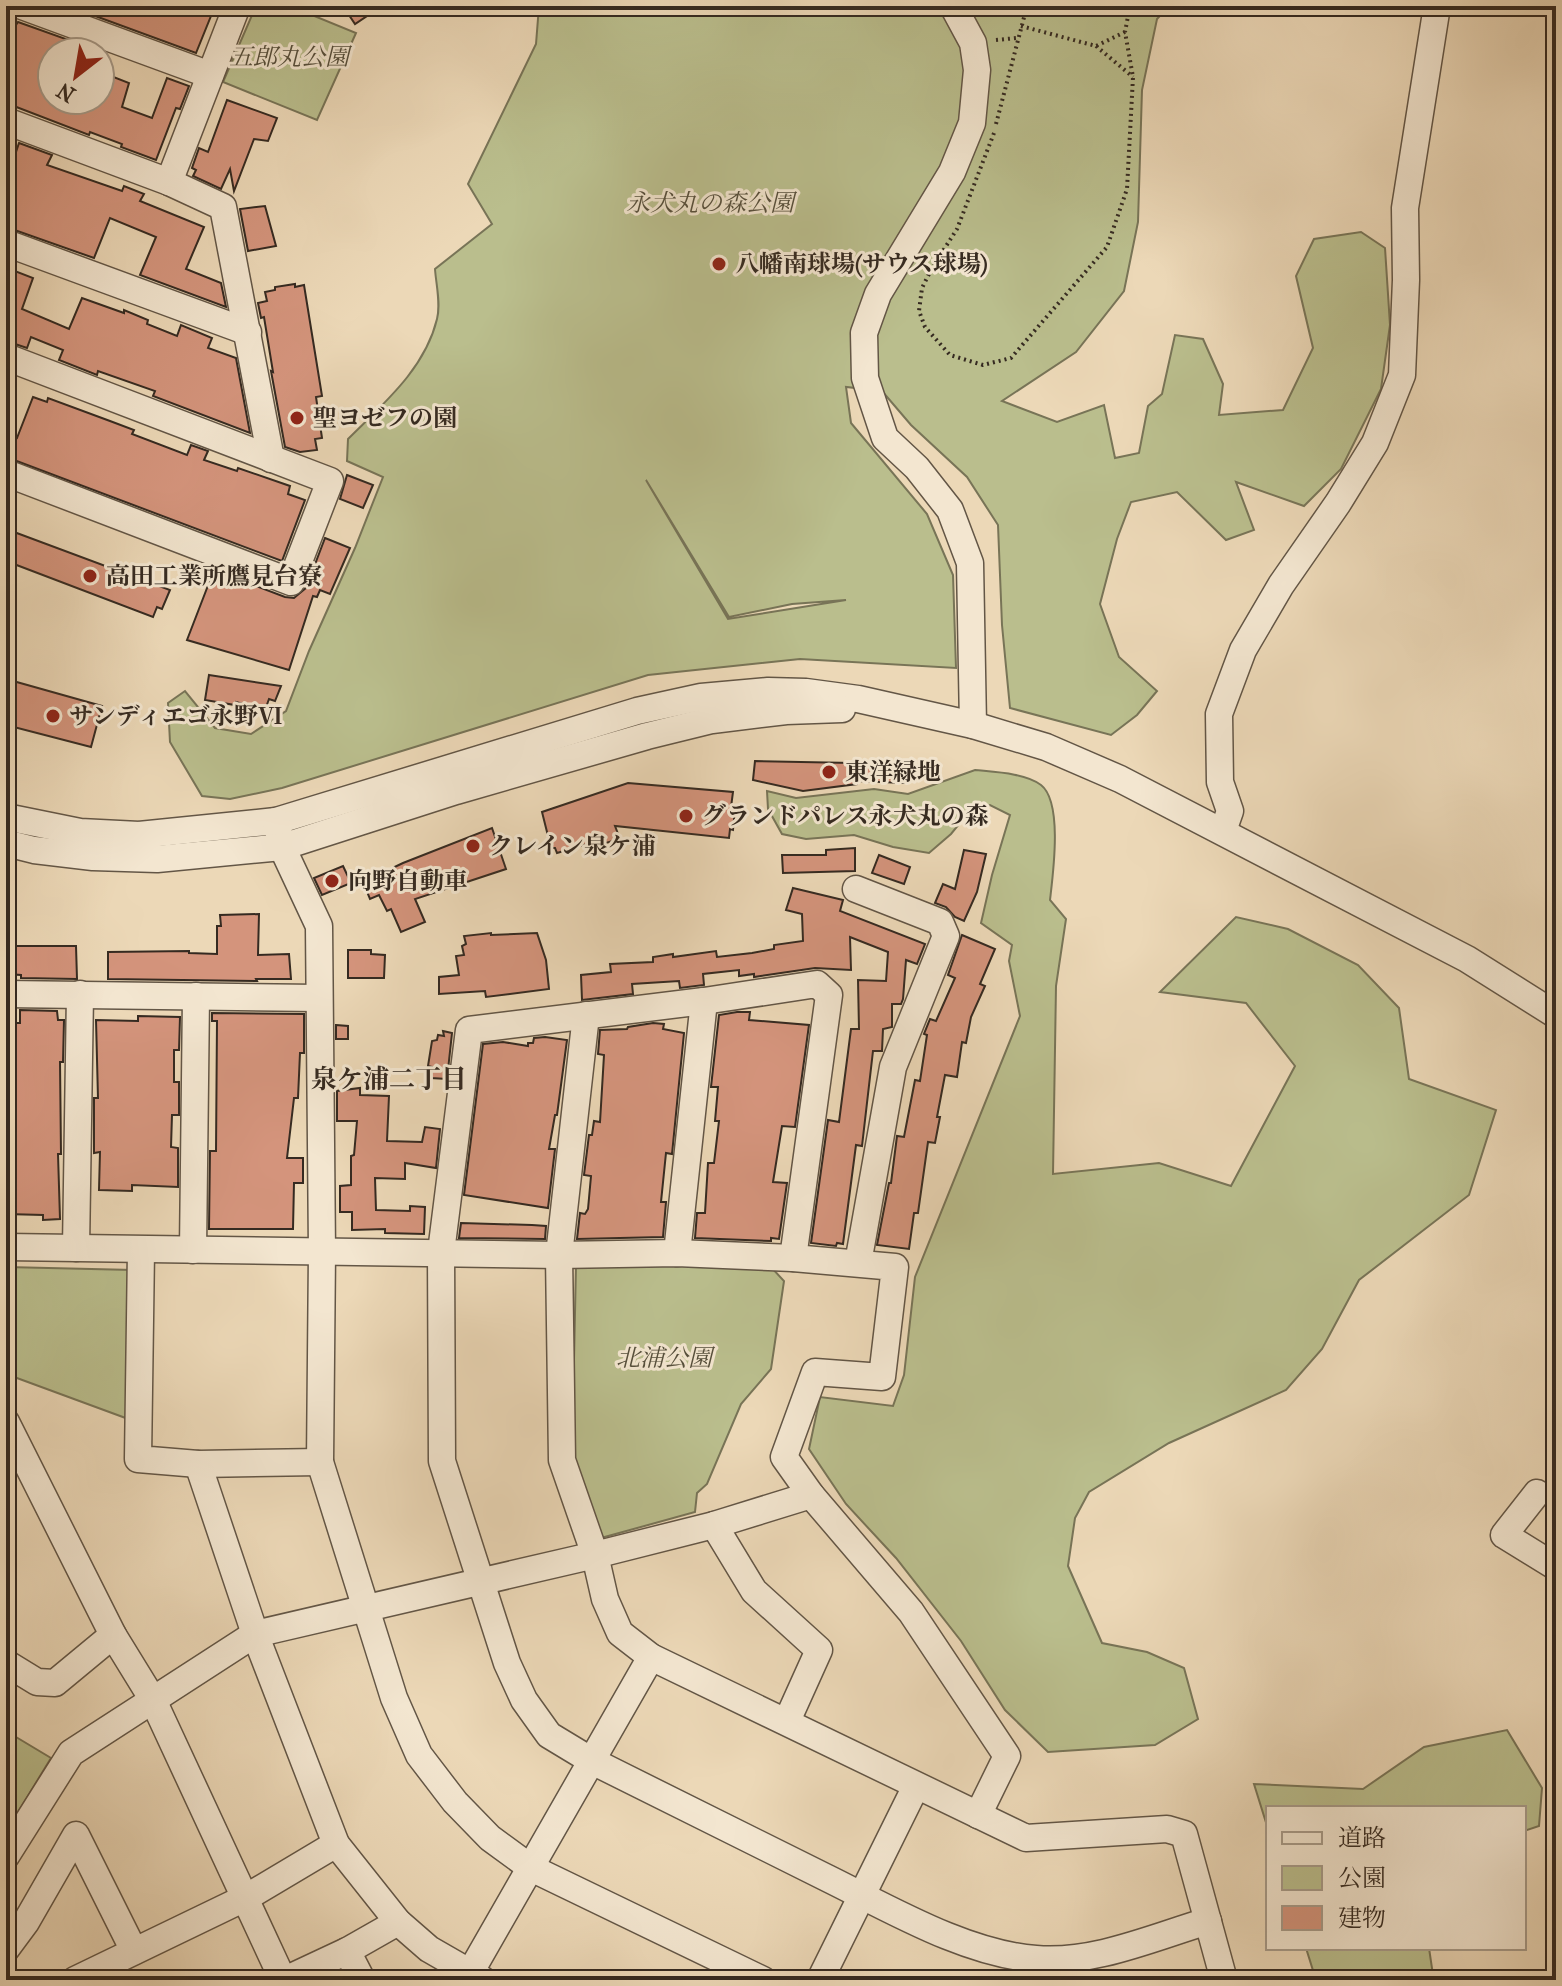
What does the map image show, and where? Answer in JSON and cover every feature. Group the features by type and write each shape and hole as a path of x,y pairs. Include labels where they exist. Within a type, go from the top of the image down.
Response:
{"street":[{"path":"22,6 210,75"},
{"path":"169,182 237,6"},
{"path":"953,6 973,43 977,70 972,123 952,172 878,294 864,333 865,378 885,438 917,468 950,510 970,563 973,725"},
{"path":"1223,831 1230,811 1220,782 1219,714 1243,650 1281,585 1375,443 1402,375 1405,208 1437,6"},
{"path":"6,121 169,182 223,207 271,459"},
{"path":"6,243 248,332"},
{"path":"6,357 330,481 291,582 6,473"},
{"path":"6,817 80,832 139,835 276,821 597,722 701,697 768,691 806,692 973,725 1058,753 1120,779 1467,959 1556,1015"},
{"path":"6,843 34,850 93,857 157,859 282,847 471,787 712,720 786,711 843,709 929,714"},
{"path":"276,821 282,847 319,926 320,1462 394,1698 419,1755 455,1802 490,1838 531,1868 763,1980"},
{"path":"856,889 940,922 946,936 893,1067 858,1263"},
{"path":"793,1258 829,995 817,984 469,1030 441,1252 442,1461 507,1663 524,1700 549,1735 592,1761 864,1896 938,1931 988,1950 1037,1960 1091,1956 1208,1921"},
{"path":"6,994 318,998"},
{"path":"76,1248 80,994"},
{"path":"193,1250 196,996"},
{"path":"677,1253 704,1001"},
{"path":"586,1015 559,1255 562,1460 595,1555 605,1599 620,1633 651,1657 1026,1838 1167,1829 1184,1834 1224,1980"},
{"path":"6,1247 559,1255 677,1253 793,1258 895,1267 882,1377 815,1372 784,1457 811,1495 911,1612 1007,1756 978,1815"},
{"path":"141,1250 138,1459 198,1464 320,1462"},
{"path":"6,1422 113,1635 153,1700 284,1980 347,1951 398,1922"},
{"path":"198,1464 255,1634 336,1844 398,1922 429,1949 477,1977 531,1868 651,1657"},
{"path":"1537,1493 1504,1535 1556,1567"},
{"path":"6,1856 71,1753 255,1634 595,1555 714,1525 811,1495"},
{"path":"714,1525 754,1591 819,1650 787,1721"},
{"path":"6,1663 37,1682 55,1683 113,1635"},
{"path":"820,1980 916,1786"},
{"path":"6,1949 26,1922 76,1835 134,1951"},
{"path":"75,1980 247,1897 336,1844"},
{"path":"347,1951 362,1980"}],"path":[{"path":"1027,6 991,145 957,229 922,288 919,311 925,327 950,355 983,365 1011,358 1107,247 1127,189 1133,77 1125,32 1130,6"},
{"path":"1021,26 1096,46 1133,77"},
{"path":"1096,46 1125,32"}],"green space":[{"name":"五郎丸公園","path":"256,6 290,6 356,33 317,120 223,82"},
{"name":"永犬丸の森公園","path":"539,6 1169,6 1157,19 1142,90 1138,222 1124,291 1076,352 1002,401 1057,422 1104,405 1115,458 1139,453 1148,406 1162,394 1175,335 1203,339 1223,384 1219,415 1283,410 1313,348 1296,276 1314,239 1361,232 1385,248 1390,325 1381,389 1341,469 1304,506 1236,482 1254,530 1226,540 1177,492 1131,502 1117,539 1100,604 1119,657 1157,691 1137,715 1111,735 1010,708 1002,625 998,525 967,477 911,425 882,391 846,387 851,423 927,514 953,575 956,668 800,659 648,675 282,788 230,799 202,796 170,742 168,703 185,691 215,728 251,734 286,711 383,477 347,461 348,439 401,385 423,354 438,313 435,269 492,224 468,184 536,44","holes":["646,480 729,617 792,604 846,600 728,619"]},
{"path":"975,770 1034,781 1048,794 1052,806 1055,839 1050,900 1066,919 1056,986 1053,1174 1159,1163 1231,1186 1295,1066 1246,1003 1160,992 1236,917 1288,929 1358,965 1399,1008 1409,1079 1496,1110 1469,1195 1359,1280 1322,1349 1286,1390 1169,1443 1089,1492 1075,1518 1068,1566 1102,1643 1147,1652 1184,1668 1198,1719 1155,1745 1048,1752 1005,1710 961,1641 896,1558 846,1504 809,1449 820,1397 893,1406 904,1375 915,1277 1020,1016 1009,961 1012,945 981,923 1010,815 990,805 968,813 951,834 929,853 893,847 854,835 806,839 782,834 768,809 767,791 796,798 874,789 908,794"},
{"name":"北浦公園","path":"576,1265 770,1266 784,1281 771,1369 741,1404 707,1484 697,1493 695,1512 601,1538 572,1455"},
{"path":"6,1267 133,1270 131,1420 6,1374"},
{"path":"1507,1730 1542,1788 1539,1826 1526,1830 1526,1806 1266,1806 1266,1823 1254,1784 1363,1789 1424,1747"},
{"path":"6,1731 51,1758 6,1832"},
{"path":"1307,1950 1429,1950 1433,1975 1438,1980 1316,1980"}],"building":[{"path":"68,6 215,6 196,53"},
{"path":"343,6 382,6 355,24"},
{"path":"6,20 57,36 36,36 36,115 6,103"},
{"path":"116,78 129,83 122,107 152,118 167,78 189,86 180,109 176,108 156,160 90,132 89,135 40,116 116,116"},
{"path":"227,100 277,118 268,141 254,139 234,191 230,169 221,189 193,176 196,170 192,168 199,148 208,152"},
{"path":"19,143 52,155 47,165 122,191 124,186 144,194 140,201 204,227 186,269 221,283 226,307 140,275 156,237 110,218 94,258 6,227 6,152 15,155"},
{"path":"265,206 276,246 248,251 240,209"},
{"path":"6,260 15,263 12,270 33,278 22,309 69,329 82,298 124,313 124,310 148,320 147,324 177,336 181,325 212,338 208,348 236,358 250,433 153,396 155,391 98,371 97,375 59,360 63,350 31,337 27,348 6,341"},
{"path":"295,284 295,287 304,285 322,396 316,397 322,438 315,439 317,450 300,452 285,447 264,317 261,318 258,303 267,301 265,292"},
{"path":"33,397 47,402 48,398 134,430 132,434 187,455 191,445 208,451 204,460 290,486 288,494 305,500 282,561 6,457 6,433 17,438"},
{"path":"347,475 373,485 363,508 340,499"},
{"name":"高田工業所鷹見台寮","path":"6,529 170,590 162,609 157,607 153,617 6,561"},
{"path":"325,538 350,548 330,594 320,590 317,597 313,596 289,670 187,640 214,570 294,598 306,588"},
{"path":"209,675 281,686 275,701 269,699 265,710 236,702 235,705 205,700"},
{"name":"サンディエゴ永野Ⅵ","path":"6,679 102,706 91,747 6,725"},
{"name":"東洋緑地","path":"755,761 904,764 904,783 857,781 857,784 803,791 753,780"},
{"name":"グランドパレス永犬丸の森","path":"628,783 733,792 733,830 730,829 729,838 615,826 620,839 595,846 594,842 557,853 555,848 551,848 542,812"},
{"path":"492,828 506,869 415,899 425,922 401,932 391,909 387,911 379,895 370,899 363,882"},
{"path":"855,848 855,871 783,873 782,855 826,855 826,850"},
{"path":"964,850 986,854 977,892 964,921 946,907 935,903 943,884 955,889"},
{"path":"879,855 910,867 904,884 872,873"},
{"name":"向野自動車","path":"343,866 351,883 322,895 314,878"},
{"path":"793,888 843,900 840,911 925,944 917,964 906,960 903,999 901,1004 892,1004 892,1027 883,1029 882,1051 873,1051 862,1146 856,1145 843,1244 837,1243 836,1246 811,1243 828,1120 839,1122 851,1029 859,1029 858,980 886,981 888,952 850,937 851,970 815,968 754,977 754,974 739,976 739,970 703,974 704,985 680,988 679,981 632,984 633,994 582,1000 581,975 611,972 610,964 653,962 653,957 673,954 673,957 716,951 717,957 752,953 774,949 774,945 803,941 802,914 786,910"},
{"path":"259,914 258,955 289,954 291,979 108,979 108,952 189,951 217,954 220,915"},
{"path":"537,933 546,960 549,989 486,997 485,991 439,994 439,977 459,975 456,956 464,955 464,936"},
{"path":"962,935 995,949 980,984 985,986 971,1017 966,1043 962,1042 957,1077 945,1075 935,1143 928,1142 918,1213 914,1213 909,1249 877,1245 891,1183 897,1136 904,1137 915,1080 920,1081 927,1035 924,1034 930,1019 936,1021 955,978 948,975"},
{"path":"6,946 76,946 77,979 21,978 21,975 6,974"},
{"path":"348,950 371,950 371,954 385,955 384,978 348,978"},
{"path":"20,1010 57,1011 58,1020 64,1020 63,1062 60,1062 61,1154 58,1154 60,1219 43,1220 43,1215 6,1214 6,1023 20,1023"},
{"path":"750,1012 749,1020 809,1025 795,1127 782,1126 773,1182 787,1183 779,1239 771,1238 771,1241 695,1238 697,1213 705,1213 708,1163 714,1163 719,1121 715,1121 718,1087 711,1087 719,1015"},
{"path":"212,1013 304,1014 304,1053 300,1053 298,1098 294,1098 287,1158 303,1158 303,1183 294,1183 293,1229 209,1229 210,1151 216,1151 217,1021 212,1021"},
{"path":"138,1016 180,1017 179,1050 174,1050 174,1082 179,1082 179,1115 172,1115 171,1147 178,1148 178,1187 132,1185 132,1191 99,1190 100,1152 94,1153 94,1098 98,1098 96,1020 138,1021"},
{"path":"653,1023 664,1024 663,1029 684,1033 672,1154 666,1153 661,1202 666,1202 663,1237 577,1239 580,1213 585,1214 588,1209 591,1176 584,1175 589,1135 592,1135 594,1121 600,1122 604,1055 598,1054 600,1030 627,1029"},
{"path":"336,1025 348,1026 348,1039 336,1039"},
{"path":"443,1031 452,1033 447,1079 431,1078 432,1067 428,1066 432,1041 437,1040 438,1035 444,1036"},
{"path":"534,1038 567,1040 549,1149 555,1149 548,1208 464,1195 483,1044 503,1042 528,1046"},
{"path":"360,1088 360,1095 389,1096 387,1141 422,1142 425,1127 440,1129 436,1168 405,1163 405,1179 375,1178 376,1210 410,1211 410,1206 425,1207 424,1234 385,1233 385,1229 352,1230 352,1212 340,1212 340,1186 351,1185 351,1156 354,1155 357,1121 337,1121 337,1091"},
{"path":"461,1223 546,1226 545,1239 459,1238"}],"place":[{"name":"八幡南球場(サウス球場)","path":"719,264"},
{"name":"聖ヨゼフの園","path":"297,418"},
{"name":"高田工業所鷹見台寮","path":"90,576"},
{"name":"サンディエゴ永野Ⅵ","path":"53,716"},
{"name":"東洋緑地","path":"829,772"},
{"name":"グランドパレス永犬丸の森","path":"686,816"},
{"name":"クレイン泉ケ浦","path":"473,846"},
{"name":"向野自動車","path":"332,881"}],"district":[{"name":"泉ケ浦二丁目","path":"389,1079"}]}
